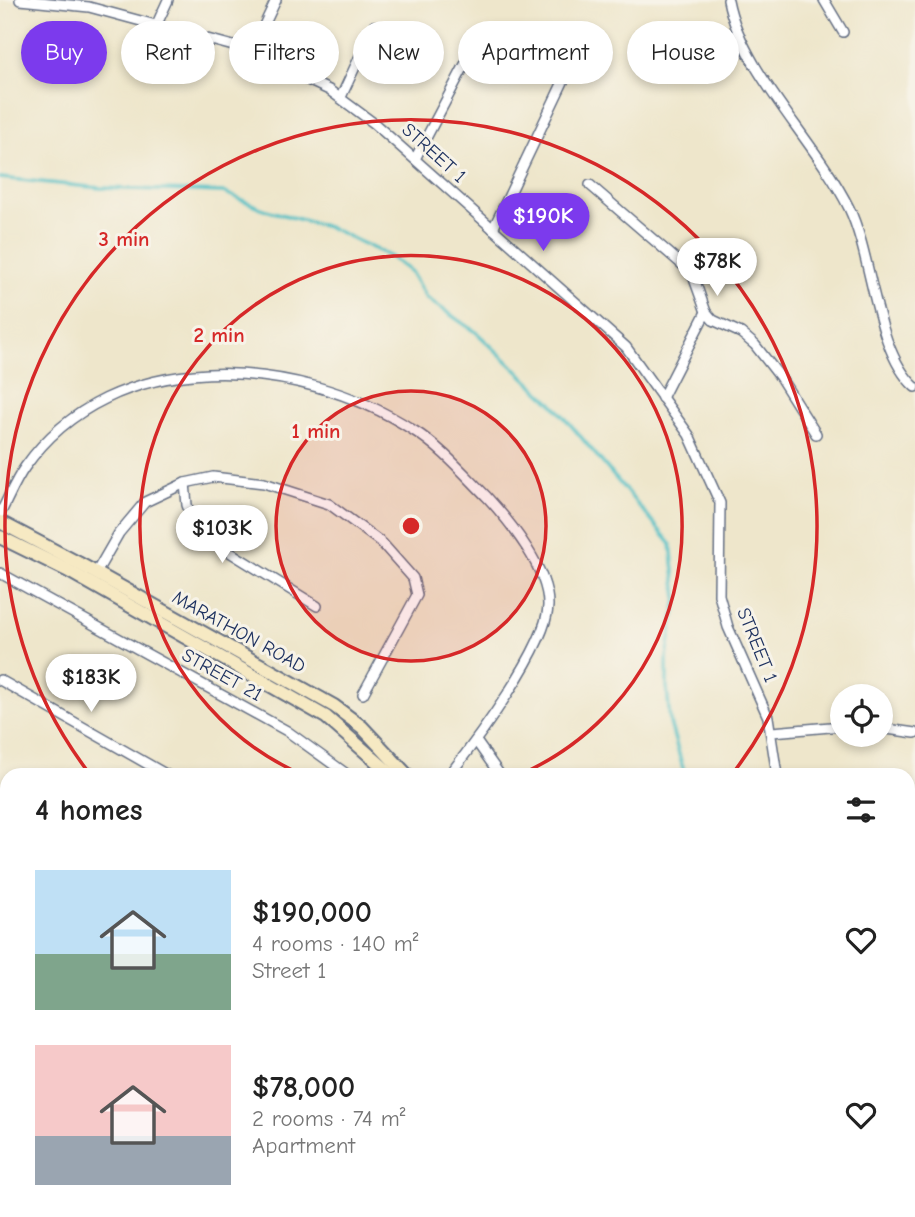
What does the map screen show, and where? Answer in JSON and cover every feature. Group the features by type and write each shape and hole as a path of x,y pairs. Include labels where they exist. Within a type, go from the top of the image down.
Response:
{"main road":[{"name":"MARATHON ROAD","path":"0,523 96,573 334,706 362,727 400,768"},
{"name":"MARATHON ROAD","path":"0,537 67,570 326,717 384,768"}],"street":[{"name":"STREET 1","path":"20,0 89,7 138,21"},
{"path":"158,21 168,0"},
{"path":"266,21 276,0"},
{"path":"728,0 754,63 828,171 849,209 866,253 886,334 899,364 915,387"},
{"path":"824,0 843,32"},
{"path":"341,97 353,71"},
{"path":"415,159 458,77"},
{"name":"STREET 1","path":"314,84 341,97 415,159 626,347 689,435 720,503 719,595 728,628 772,732 775,768"},
{"path":"493,229 562,84"},
{"path":"590,185 692,274 706,312 713,320 741,333 755,345 780,377 816,434"},
{"path":"662,398 706,312"},
{"path":"0,514 24,467 69,422 112,395 160,378 215,374 268,376 329,390 373,407 415,431 457,466 497,509 539,570 548,605 541,636 476,741 455,768"},
{"path":"96,573 119,533 145,502 185,484 213,477 264,484 329,504 382,543 413,578 418,595 363,694"},
{"path":"185,484 187,505 197,533 317,606"},
{"name":"STREET 21","path":"0,573 287,731 338,768"},
{"path":"0,680 155,768"},
{"path":"772,732 830,727"},
{"path":"893,730 915,733"},
{"path":"476,741 495,768"}],"waterway":[{"path":"0,178 100,188 223,192 266,210 331,228 391,257 411,272 426,298 476,332 554,405 671,544 677,598 667,657 667,686 670,723 683,768"}]}
